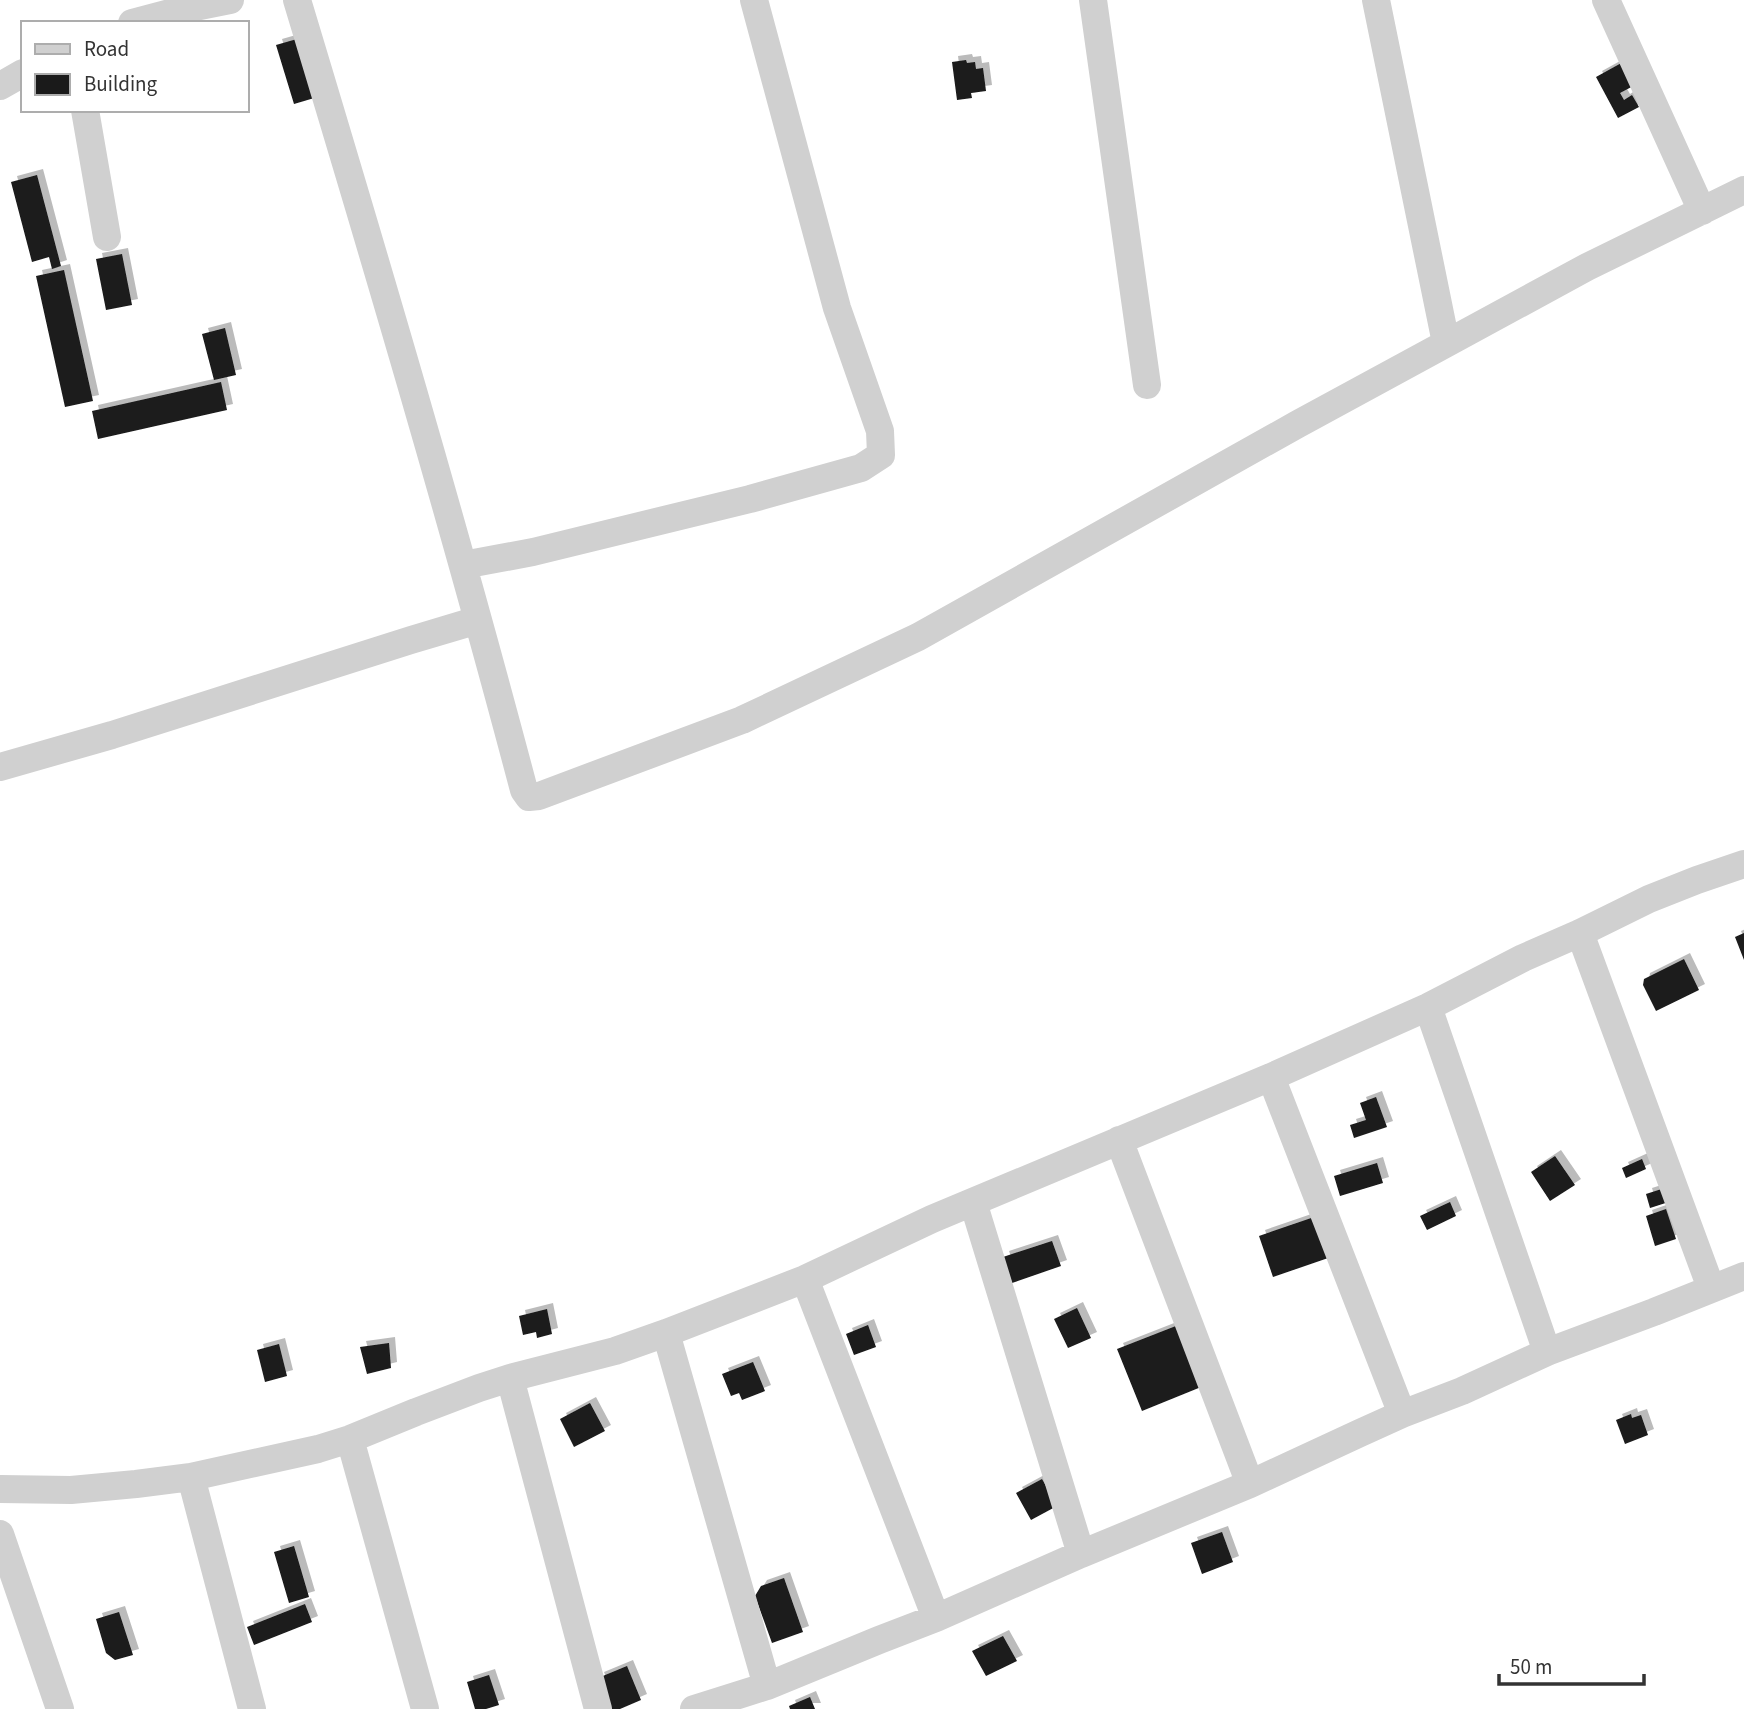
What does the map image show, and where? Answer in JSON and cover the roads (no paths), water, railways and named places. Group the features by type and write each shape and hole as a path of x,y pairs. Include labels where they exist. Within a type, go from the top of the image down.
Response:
{"street":[{"path":"140,21 230,0"},
{"path":"297,0 401,347 524,790 529,797 539,796 742,720 918,637 1587,267 1744,190"},
{"path":"463,565 533,552 750,499 861,468 881,456 880,431 837,307 754,0"},
{"path":"1093,0 1147,385"},
{"path":"1376,0 1446,344"},
{"path":"1606,0 1702,211"},
{"path":"0,86 21,74"},
{"path":"85,112 107,237"},
{"path":"0,767 112,736 478,620"},
{"path":"0,1489 71,1490 191,1477 318,1449 510,1378 615,1350 666,1333 805,1279 932,1219 1271,1077 1428,1007 1523,958 1650,900 1744,864"},
{"path":"1580,933 1711,1288"},
{"path":"1428,1007 1547,1352"},
{"path":"1271,1077 1402,1414"},
{"path":"1119,1140 1250,1484"},
{"path":"973,1202 1081,1554"},
{"path":"694,1709 767,1686 936,1618 1250,1484 1402,1414 1462,1391 1547,1352 1744,1276"},
{"path":"805,1279 936,1618"},
{"path":"666,1333 767,1686"},
{"path":"510,1378 598,1709"},
{"path":"351,1439 425,1709"},
{"path":"191,1477 252,1709"},
{"path":"0,1534 60,1709"}]}
